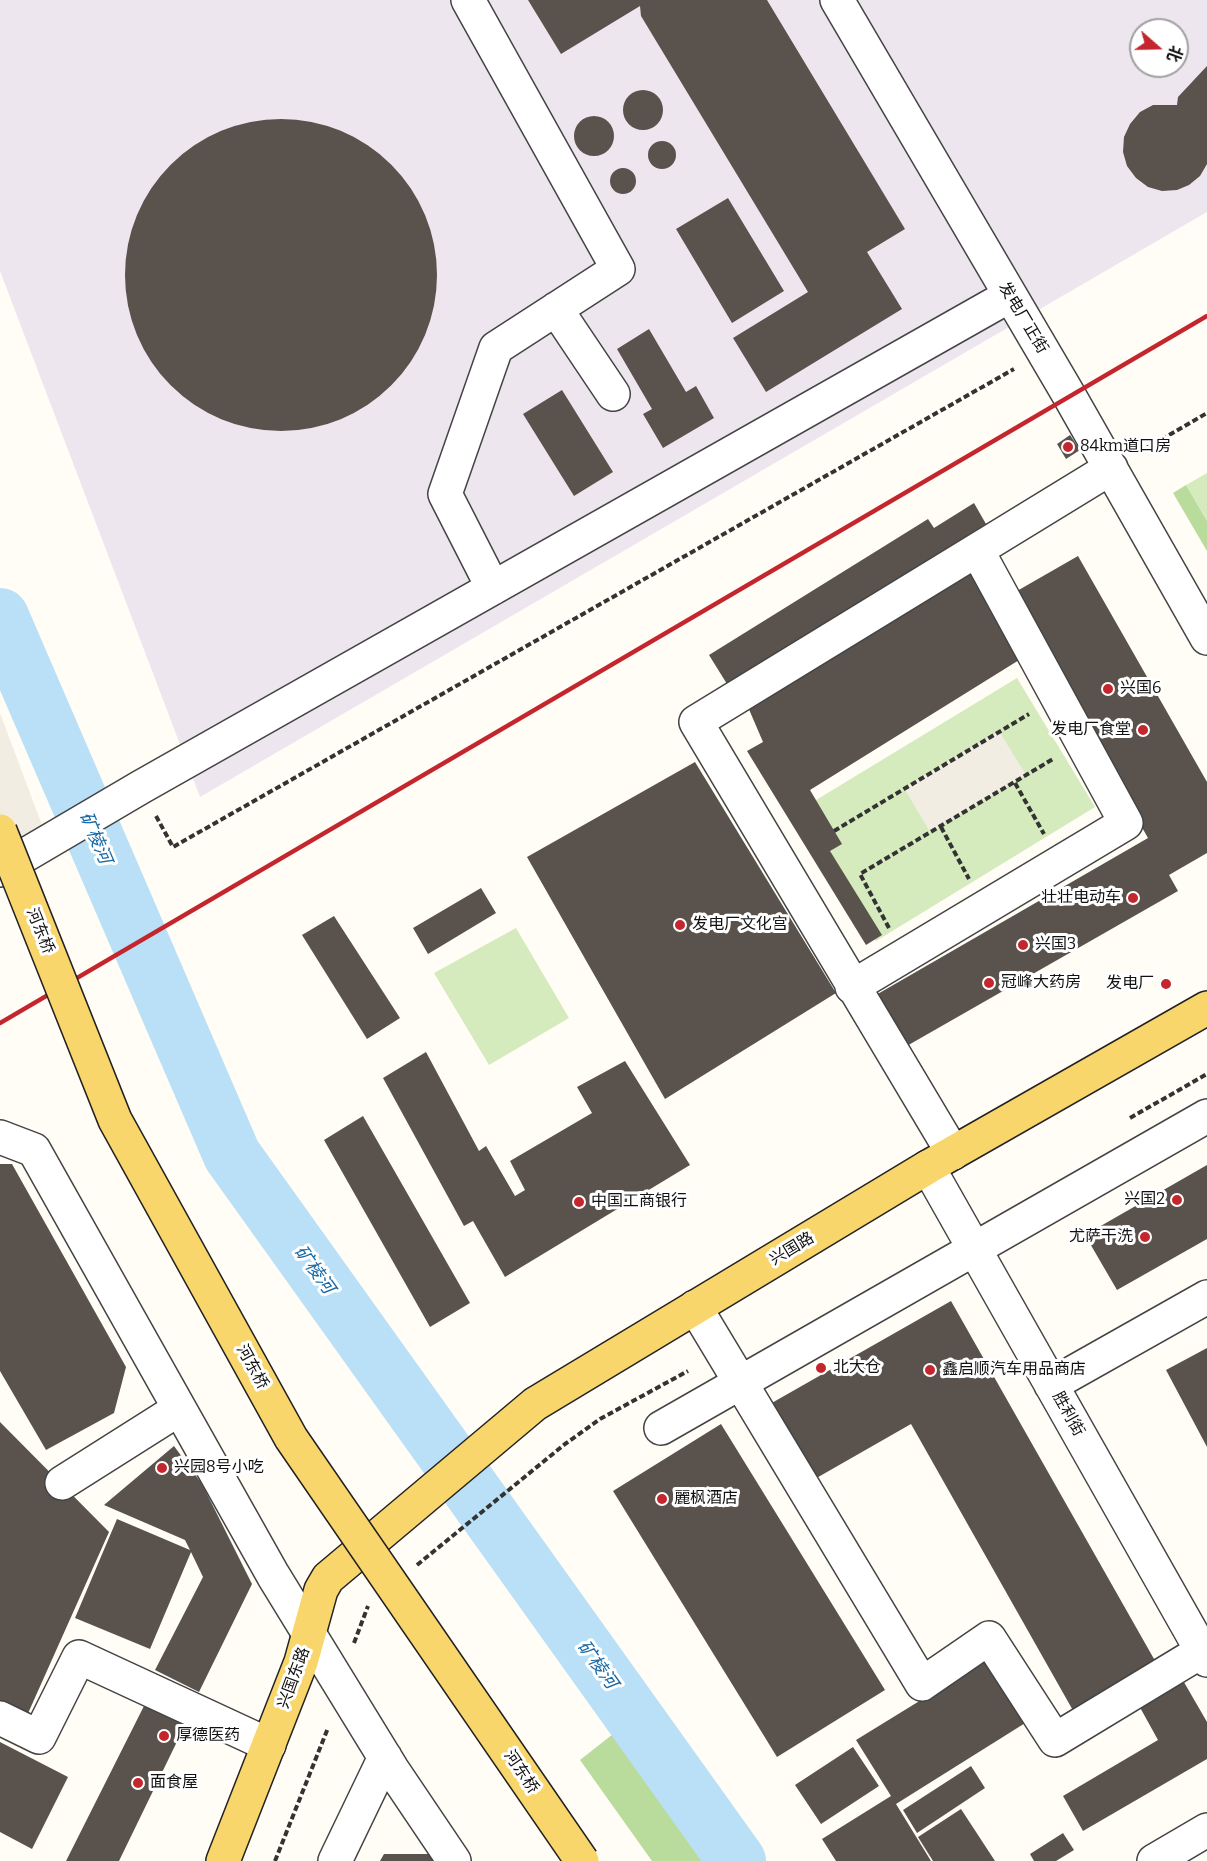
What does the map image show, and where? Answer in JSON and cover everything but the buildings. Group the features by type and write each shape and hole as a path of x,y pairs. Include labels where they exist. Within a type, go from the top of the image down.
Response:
{"main road":[{"name":"河东桥","path":"0,831 115,1120 291,1438 582,1861"},
{"name":"兴国路","path":"396,1520 535,1404 941,1160 1207,1008"},
{"name":"兴国东路","path":"223,1861 301,1662 321,1590 328,1578 396,1520"}],"street":[{"path":"468,0 618,269 496,348 445,494 493,588"},
{"name":"发电厂正街","path":"837,0 1044,352 1207,638"},
{"path":"0,870 160,776 1009,296"},
{"path":"556,309 613,394"},
{"path":"852,987 1126,823 977,550 1111,468"},
{"name":"胜利街","path":"977,550 696,722 852,987 941,1160 974,1250 1204,1656"},
{"path":"661,1428 1207,1116"},
{"path":"0,1137 34,1150 309,1634 385,1757 454,1861"},
{"path":"1052,1385 1207,1297"},
{"path":"695,1307 921,1684 989,1638 1055,1740 1204,1656"},
{"path":"62,1483 179,1408"},
{"path":"0,1718 39,1737 79,1657 269,1745"},
{"path":"335,1861 385,1757"},
{"path":"1154,1861 1207,1830"}],"path":[{"path":"173,847 1044,352"},
{"path":"1111,468 1207,413"},
{"path":"834,831 1058,696"},
{"path":"904,957 860,874 1083,742"},
{"path":"1015,783 1061,862"},
{"path":"941,827 986,908"},
{"path":"408,1572 565,1444"}],"shaded area":[{"path":"0,0 1207,0 1207,212 200,797 0,271"},
{"path":"0,713 45,833 0,859"},
{"path":"999,731 1026,775 930,832 904,788"}],"green space":[{"path":"1207,473 1207,521 1186,485"},
{"path":"1186,485 1207,521 1207,551 1173,493"},
{"path":"1017,678 1095,807 876,941 798,811"},
{"path":"516,928 569,1018 489,1065 434,973"},
{"path":"613,1734 704,1861 652,1861 580,1760"}],"waterway":[{"name":"矿棱河","path":"0,617 232,1155 737,1861"}],"railway":[{"path":"0,1023 1207,316"}],"place":[{"name":"84km道口房","path":"1068,447"},
{"name":"兴国6","path":"1108,689"},
{"name":"发电厂食堂","path":"1143,730"},
{"name":"壮壮电动车","path":"1133,898"},
{"name":"发电厂文化宫","path":"680,925"},
{"name":"兴国3","path":"1023,945"},
{"name":"冠峰大药房","path":"989,983"},
{"name":"发电厂","path":"1166,984"},
{"name":"兴国2","path":"1177,1200"},
{"name":"中国工商银行","path":"579,1202"},
{"name":"尤萨干洗","path":"1145,1237"},
{"name":"北大仓","path":"821,1368"},
{"name":"鑫启顺汽车用品商店","path":"930,1370"},
{"name":"兴园8号小吃","path":"162,1468"},
{"name":"麗枫酒店","path":"662,1499"},
{"name":"厚德医药","path":"164,1736"},
{"name":"面食屋","path":"138,1783"}]}
